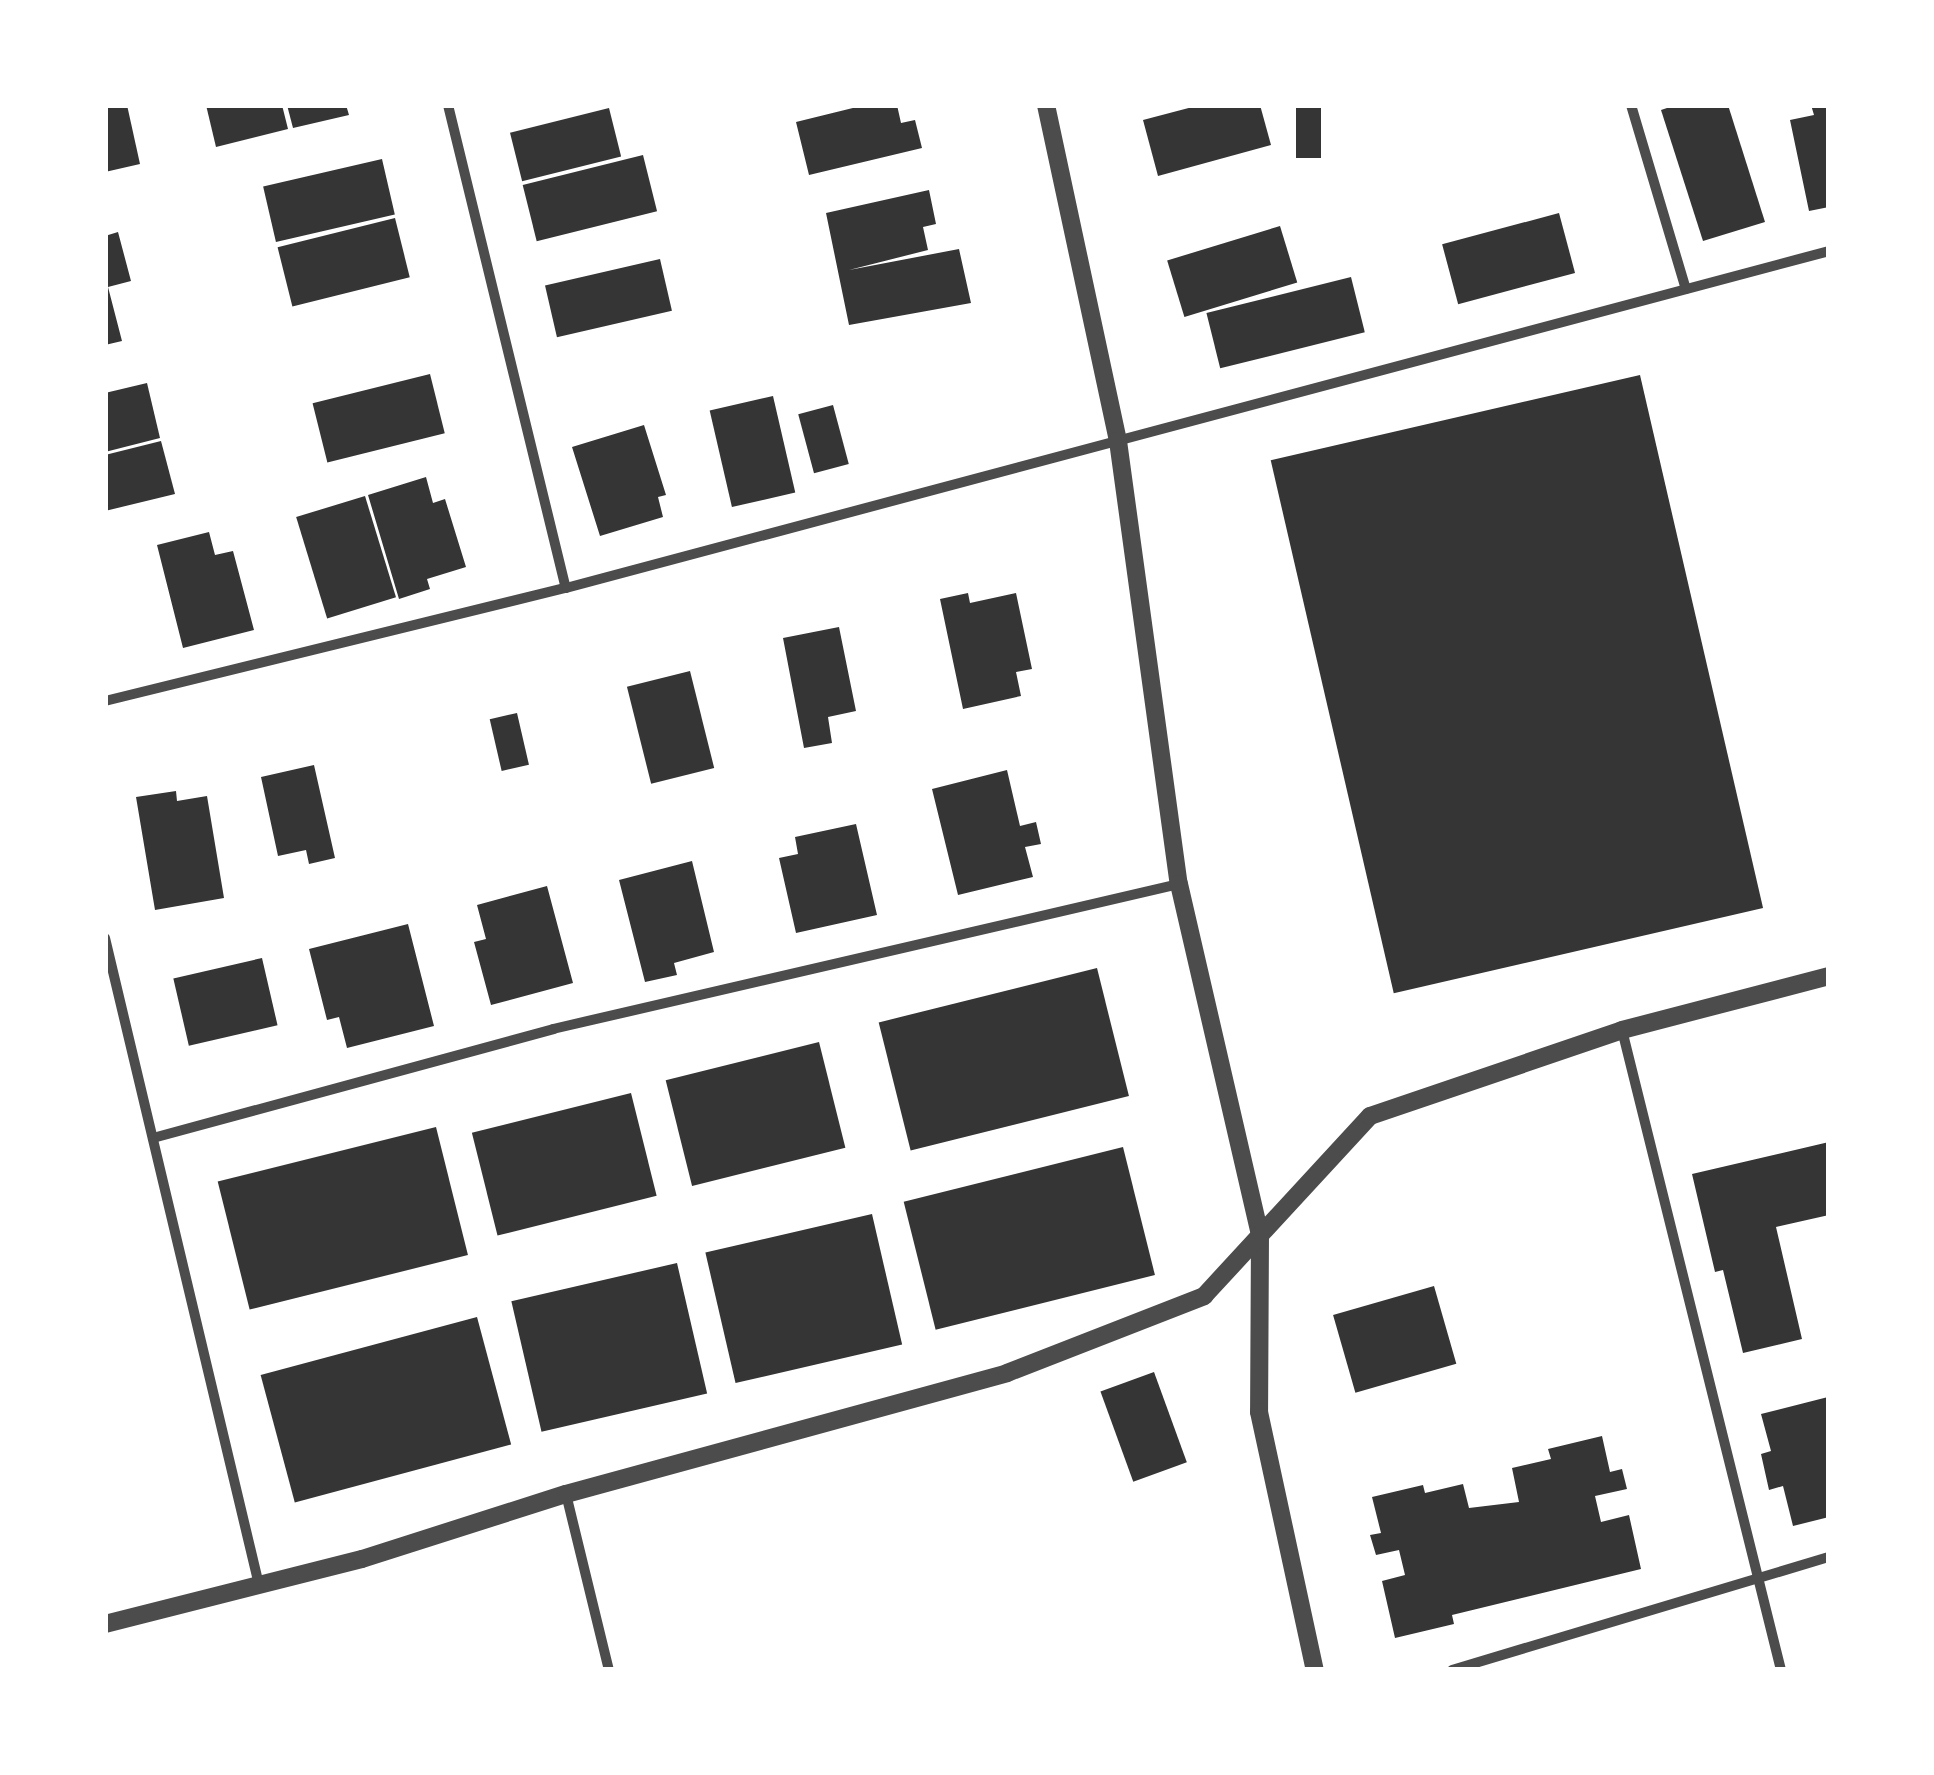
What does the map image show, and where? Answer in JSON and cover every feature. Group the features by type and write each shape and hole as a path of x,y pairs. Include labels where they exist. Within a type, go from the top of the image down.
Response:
{"street":[{"path":"448,105 566,588"},
{"path":"1046,105 1118,440 1179,884 1260,1234 1259,1412 1316,1670"},
{"path":"1631,105 1686,289"},
{"path":"105,700 566,588 1829,251"},
{"path":"153,1138 553,1029 1179,884"},
{"path":"105,938 259,1585"},
{"path":"105,1624 362,1559 566,1494 1007,1373 1204,1296 1370,1116 1622,1030 1829,976"},
{"path":"1622,1030 1782,1670"},
{"path":"566,1494 609,1670"},
{"path":"1452,1670 1829,1557"}],"building":[{"path":"105,105 127,105 140,164 105,172"},
{"path":"206,105 282,105 288,129 216,147"},
{"path":"287,105 346,105 349,115 293,128"},
{"path":"865,105 897,105 901,123 915,120 922,148 809,175 796,122"},
{"path":"1200,105 1260,105 1271,145 1158,176 1143,120"},
{"path":"1296,105 1321,105 1321,158 1296,158"},
{"path":"1676,105 1728,105 1765,222 1703,241 1661,110"},
{"path":"1811,105 1829,105 1829,207 1809,211 1790,120 1814,115"},
{"path":"609,108 621,157 522,181 510,133"},
{"path":"643,155 657,211 537,241 523,185"},
{"path":"382,159 395,215 276,242 263,186"},
{"path":"929,190 936,224 923,227 928,250 849,270 959,249 971,303 849,325 826,213"},
{"path":"1559,213 1575,273 1458,304 1442,244"},
{"path":"395,218 410,277 292,306 278,247"},
{"path":"1280,226 1297,282 1184,317 1167,260"},
{"path":"118,232 131,281 108,287 122,341 105,345 105,236"},
{"path":"660,259 672,311 557,337 545,286"},
{"path":"1351,277 1365,332 1220,368 1206,313"},
{"path":"430,374 445,433 327,462 313,403"},
{"path":"1640,375 1763,908 1394,993 1271,460"},
{"path":"147,383 160,438 105,452 105,393"},
{"path":"773,396 795,492 732,507 710,411"},
{"path":"833,405 849,464 814,473 798,414"},
{"path":"644,425 666,495 658,497 663,517 600,536 572,447"},
{"path":"161,441 175,494 105,511 105,455"},
{"path":"426,477 433,503 445,499 466,567 427,579 430,589 399,599 368,495"},
{"path":"365,496 396,597 327,618 296,517"},
{"path":"209,532 215,555 233,551 254,630 183,648 157,545"},
{"path":"968,593 970,603 1016,593 1032,669 1016,672 1021,696 963,709 940,599"},
{"path":"839,627 856,711 828,717 832,743 804,748 783,638"},
{"path":"690,671 714,768 651,784 627,687"},
{"path":"517,713 529,765 502,771 490,719"},
{"path":"314,765 335,858 309,864 306,850 278,856 261,777"},
{"path":"1007,770 1020,826 1036,822 1041,844 1025,847 1033,877 958,895 932,789"},
{"path":"176,791 177,801 207,796 224,898 155,910 136,797"},
{"path":"856,824 877,915 796,933 779,858 798,854 795,837"},
{"path":"692,861 714,952 674,963 677,975 645,982 619,880"},
{"path":"547,886 573,983 491,1005 474,942 486,939 477,905"},
{"path":"408,924 434,1026 347,1048 339,1017 327,1020 309,949"},
{"path":"262,958 278,1025 189,1046 173,978"},
{"path":"1097,968 1129,1096 911,1151 879,1022"},
{"path":"819,1042 845,1148 692,1186 666,1080"},
{"path":"631,1093 657,1196 498,1236 472,1133"},
{"path":"436,1127 468,1255 250,1310 218,1181"},
{"path":"1829,1142 1829,1215 1776,1227 1802,1339 1743,1353 1723,1270 1715,1272 1692,1174"},
{"path":"1123,1147 1155,1275 936,1330 904,1202"},
{"path":"872,1214 902,1345 736,1383 705,1252"},
{"path":"677,1263 707,1394 542,1432 511,1301"},
{"path":"1434,1286 1456,1364 1355,1393 1333,1315"},
{"path":"477,1317 511,1445 295,1502 261,1375"},
{"path":"1154,1372 1187,1462 1133,1482 1100,1391"},
{"path":"1828,1397 1829,1517 1793,1526 1783,1486 1769,1490 1761,1454 1771,1451 1761,1414"},
{"path":"1602,1436 1610,1472 1622,1469 1627,1489 1595,1496 1601,1522 1629,1515 1641,1569 1452,1615 1454,1624 1395,1638 1382,1581 1405,1575 1399,1550 1376,1555 1370,1535 1381,1533 1372,1497 1423,1485 1425,1493 1463,1484 1469,1508 1519,1502 1512,1468 1551,1459 1548,1449"}]}
